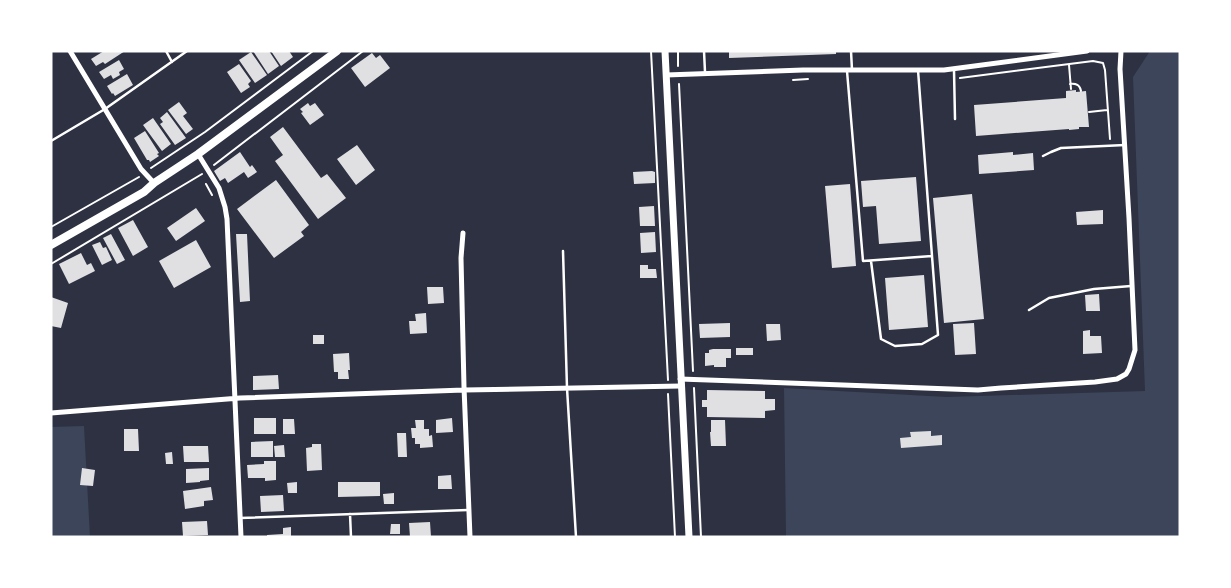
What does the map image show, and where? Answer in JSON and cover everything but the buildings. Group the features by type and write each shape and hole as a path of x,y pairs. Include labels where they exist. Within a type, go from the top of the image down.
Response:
{"main road":[{"path":"51,245 144,192 337,51"}],"street":[{"path":"70,51 141,169 154,183"},
{"path":"665,51 689,537"},
{"path":"666,75 954,69 1087,51"},
{"path":"51,414 235,398 464,390 668,386 693,379 978,390 1117,379 1126,374 1131,365 1134,350 1120,69 1121,51"},
{"path":"198,154 219,188 226,213 241,537"},
{"path":"463,233 461,258 464,390 470,537"}],"lane":[{"path":"166,51 172,62"},
{"path":"51,141 105,109 187,51"},
{"path":"704,51 705,74"},
{"path":"851,51 849,70 863,262 932,256"},
{"path":"1034,51 1034,58"},
{"path":"954,69 955,118"},
{"path":"871,261 881,338 895,346 922,344 938,335 918,70"},
{"path":"1043,156 1061,148 1124,145"},
{"path":"563,251 567,388 576,537"},
{"path":"1029,310 1050,298 1094,288 1132,285"},
{"path":"240,518 468,510"},
{"path":"350,514 351,537"}],"path":[{"path":"51,227 133,181 205,132 313,51"},
{"path":"651,51 675,537"},
{"path":"678,51 701,537"},
{"path":"1069,65 1071,89"},
{"path":"1070,84 1077,84 1080,86 1081,91"},
{"path":"1089,112 1108,110"}],"shaded area":[{"path":"1150,51 1180,51 1180,537 786,537 784,388 947,397 1145,391 1133,77"},
{"path":"84,426 90,537 51,537 51,427"}]}
